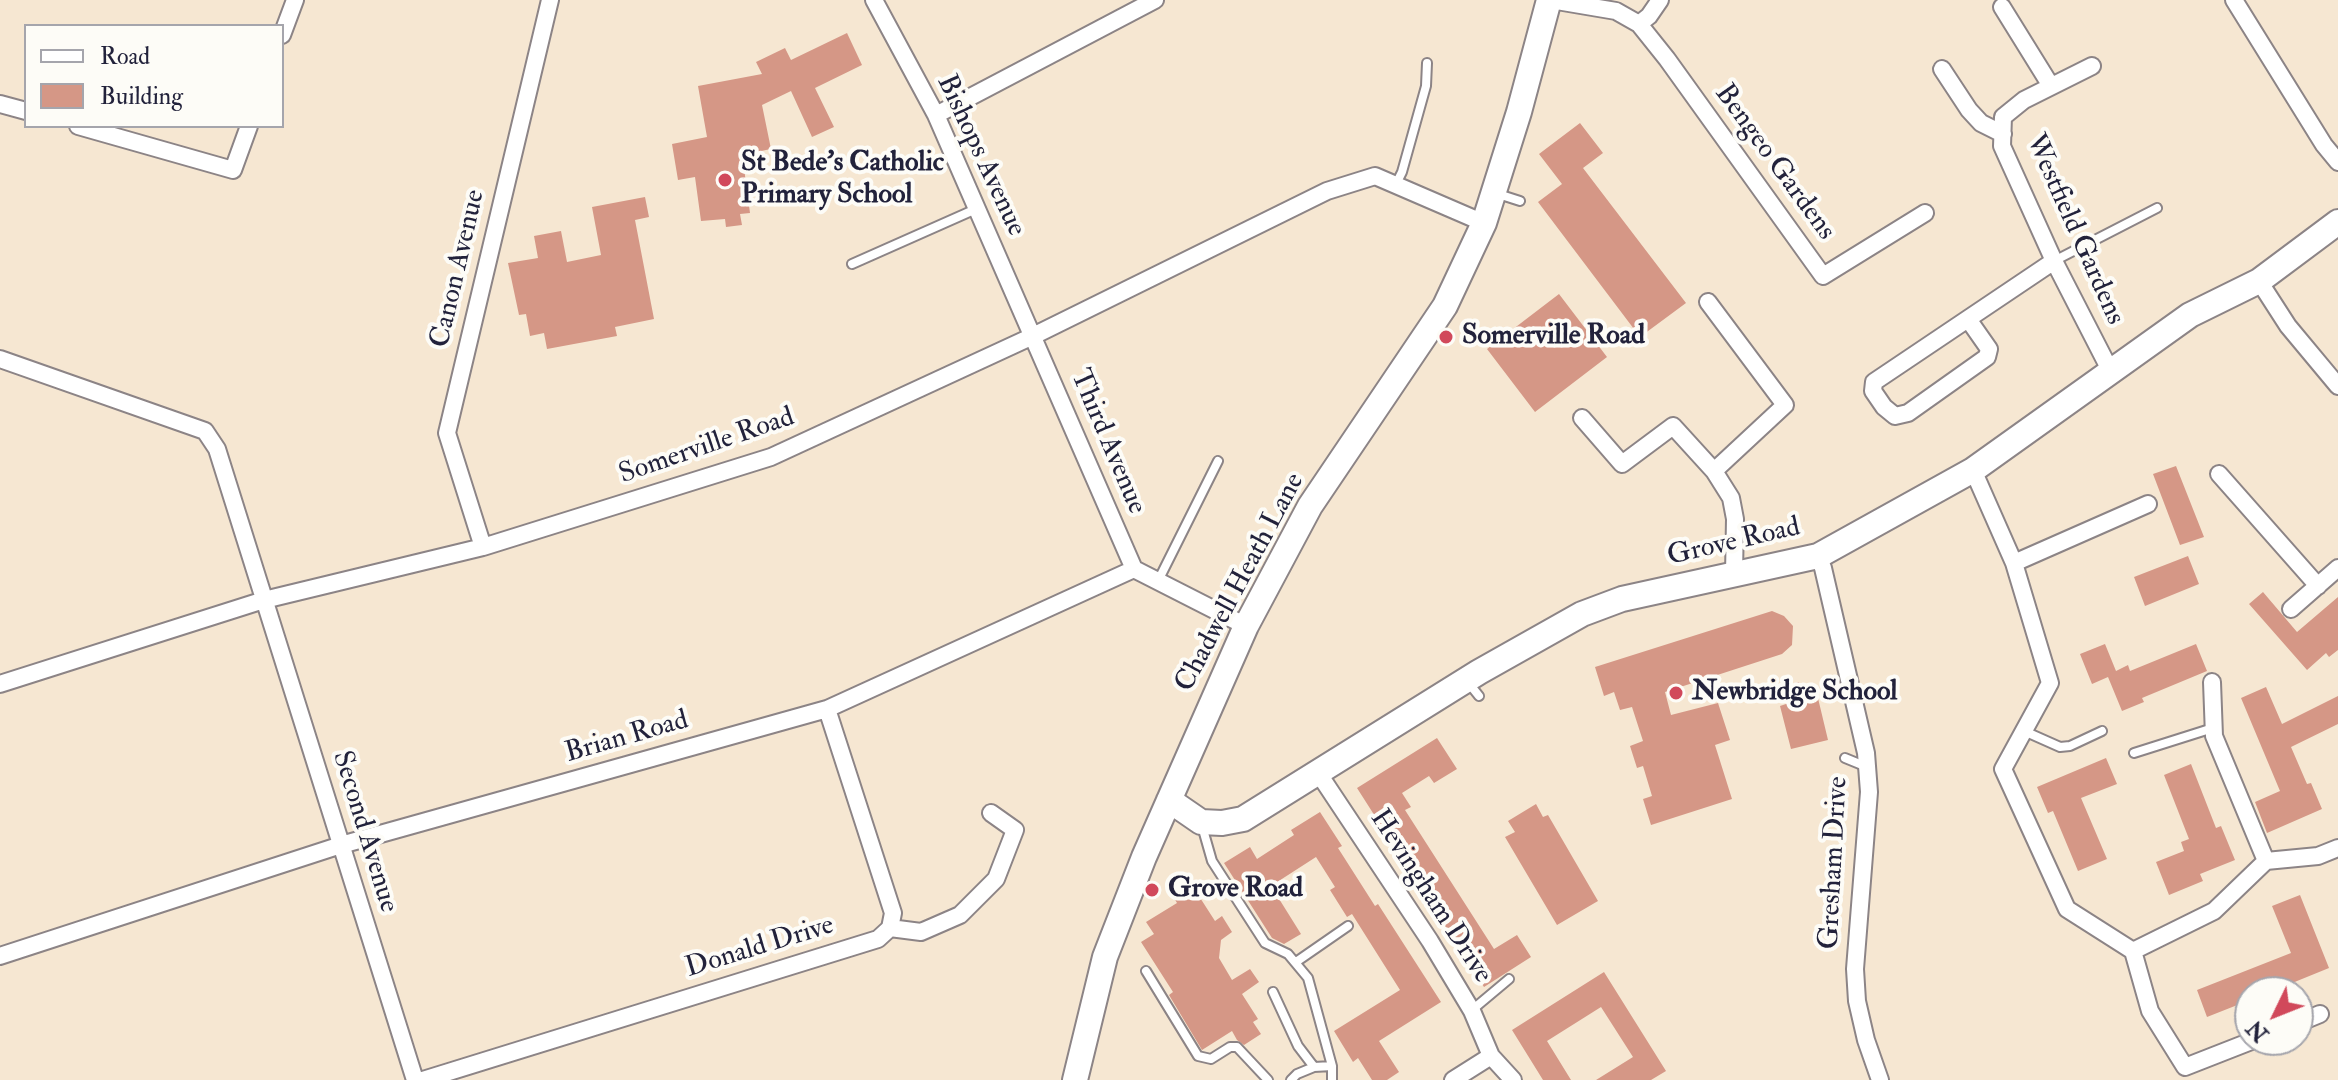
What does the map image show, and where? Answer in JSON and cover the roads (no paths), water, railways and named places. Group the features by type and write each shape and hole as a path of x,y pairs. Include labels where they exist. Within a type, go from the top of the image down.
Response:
{"street":[{"path":"284,30 295,0"},
{"name":"Canon Avenue","path":"483,547 447,433 550,0"},
{"name":"Bishops Avenue","path":"874,0 936,115 1033,336"},
{"path":"936,115 1155,0"},
{"path":"1550,0 1616,11 1639,24 1660,0"},
{"name":"Chadwell Heath Lane","path":"1075,1080 1105,957 1169,800 1246,626 1310,506 1445,306 1484,223 1550,0"},
{"path":"2234,0 2324,145 2338,162"},
{"path":"2002,7 2051,86"},
{"name":"Bengeo Gardens","path":"1639,24 1823,276 1925,213"},
{"name":"Westfield Gardens","path":"2092,66 2024,100 2003,117 2002,146 2054,261 2110,370"},
{"path":"1942,69 1981,123 2003,134"},
{"path":"0,104 24,110"},
{"path":"85,128 233,170 248,128"},
{"name":"Somerville Road","path":"0,684 264,600 483,547 771,457 1033,336 1327,191 1375,176 1484,223"},
{"name":"Grove Road","path":"1201,822 1222,823 1243,819 1317,771 1473,688 1582,614 1622,599 1818,556 1973,470 2190,315 2259,281 2338,222"},
{"path":"1968,319 1989,349 1987,357 1908,413 1895,416 1884,407 1873,391 1874,382 2054,261"},
{"path":"2259,281 2288,326 2338,386"},
{"path":"1708,302 1785,405 1714,471"},
{"name":"Third Avenue","path":"1033,336 1134,569"},
{"name":"Second Avenue","path":"0,359 205,431 217,449 415,1080"},
{"path":"1582,418 1622,464 1673,426 1714,471 1731,498 1735,519 1734,574"},
{"path":"1973,470 2014,563 2050,683 2003,769 2067,909 2133,951 2150,1011 2183,1073 2234,1049"},
{"path":"2219,474 2318,586"},
{"path":"2014,563 2148,504"},
{"name":"Gresham Drive","path":"1818,556 1867,767 1869,792 1855,969 1860,1014 1880,1080"},
{"path":"2291,609 2338,568"},
{"path":"1134,569 1246,626"},
{"name":"Brian Road","path":"0,956 341,845 827,709 1134,569"},
{"path":"2212,682 2214,736 2266,861"},
{"path":"827,709 893,913 890,928 921,932 960,915 996,879 1015,830 991,813"},
{"name":"Hevingham Drive","path":"1317,771 1430,941 1472,1011 1491,1056 1513,1080"},
{"path":"1169,800 1201,822"},
{"path":"2133,951 2214,911 2266,861 2318,856 2338,848"},
{"name":"Donald Drive","path":"423,1080 878,939 890,928"},
{"path":"2314,1016 2320,1014"},
{"path":"1453,1080 1491,1056"}],"lane":[{"path":"1395,185 1402,172 1426,86 1427,63"},
{"path":"1494,192 1520,201"},
{"path":"2054,261 2157,208"},
{"path":"852,264 976,209"},
{"path":"1158,582 1218,461"},
{"path":"2134,753 2213,728"},
{"path":"2024,731 2060,747 2070,746 2102,731"},
{"path":"1845,758 1867,767"},
{"path":"1201,822 1212,861 1265,943 1288,954 1308,978 1332,1066 1332,1080"},
{"path":"1296,962 1348,926"},
{"path":"1146,971 1198,1056 1211,1059 1230,1047 1237,1047 1268,1080"},
{"path":"1472,1011 1509,979"},
{"path":"1273,992 1298,1046 1314,1067"},
{"path":"1291,1080 1314,1067 1332,1066"}],"place":[{"name":"St Bede's Catholic Primary School","path":"725,180"},
{"name":"Somerville Road","path":"1446,337"},
{"name":"Newbridge School","path":"1676,693"},
{"name":"Grove Road","path":"1152,890"}]}
